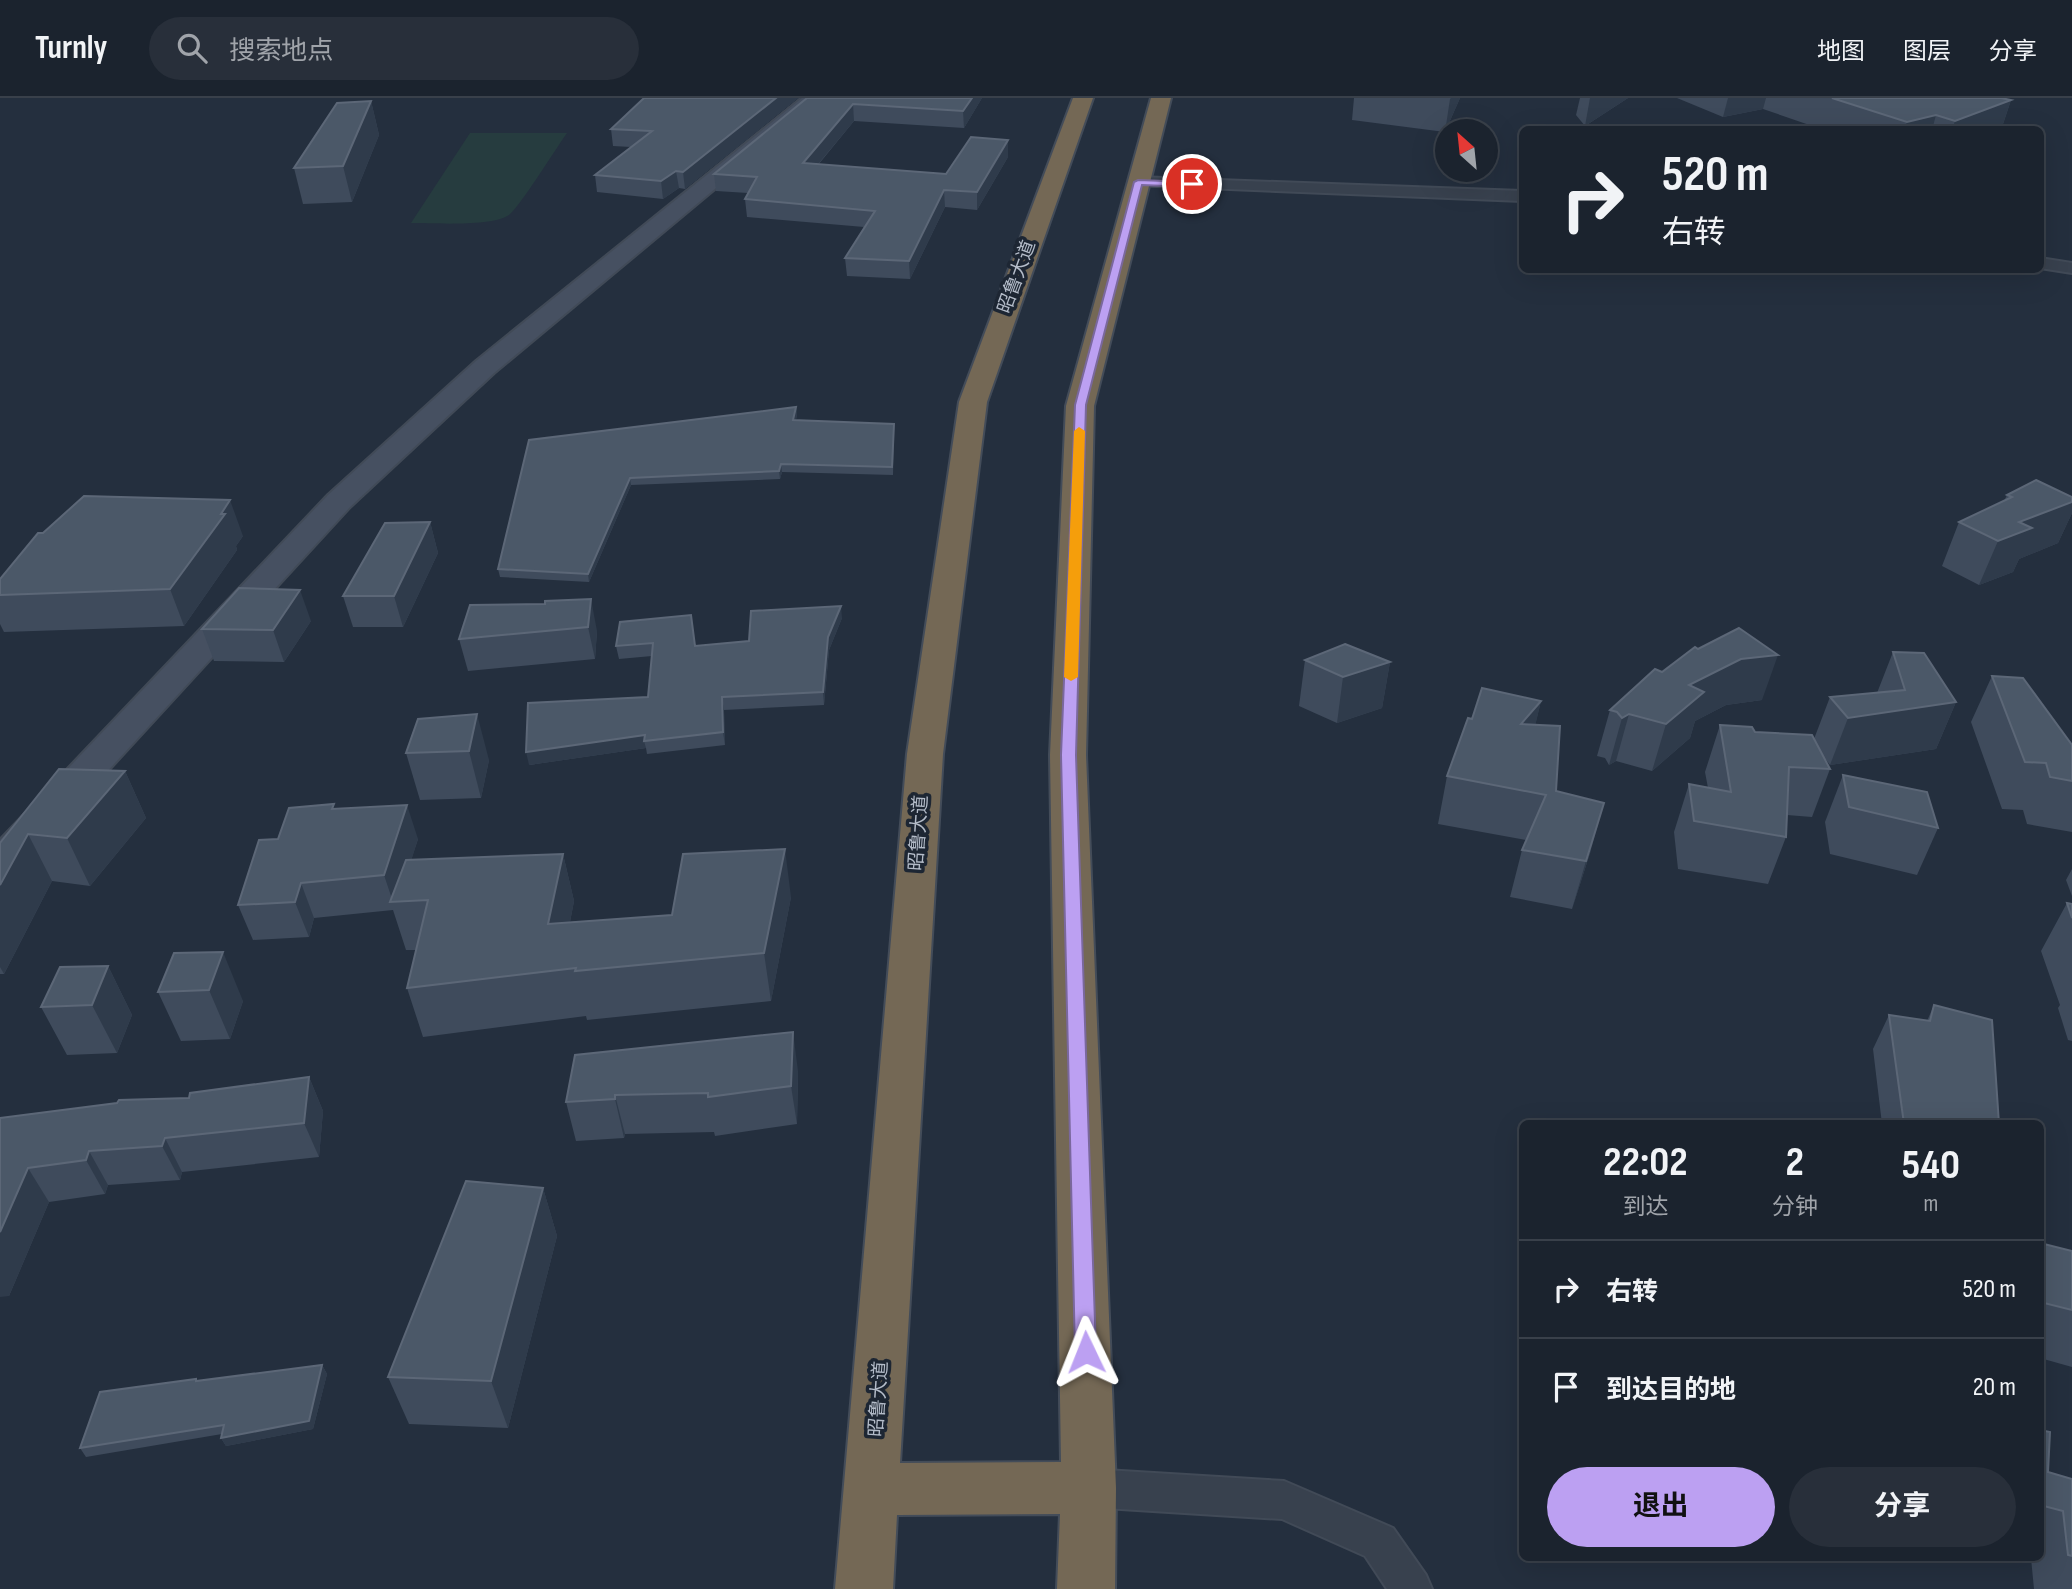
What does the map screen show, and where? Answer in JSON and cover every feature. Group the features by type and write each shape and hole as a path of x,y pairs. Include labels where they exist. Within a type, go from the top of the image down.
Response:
{"highway":[{"name":"昭鲁大道","path":"864,1589 925,754 973,401 1083,98"},
{"path":"1086,1589 1089,1488 1068,755 1080,405 1161,98"},
{"path":"872,1489 1089,1488"}],"main road":[{"path":"0,864 339,501 485,367 814,98"}],"street":[{"path":"1138,182 1519,197"},
{"path":"2044,264 2072,268"},
{"path":"1089,1488 1284,1500 1379,1542 1411,1589"}],"green space":[{"path":"470,133 567,133 509,215 476,223 411,223"}],"building":[{"path":"644,98 776,98 683,172 676,171 661,181 595,175 652,131 611,129"},
{"path":"807,98 972,98 963,111 853,104 803,163 946,174 971,137 1008,140 977,192 944,190 909,261 845,258 875,211 745,199 757,177 714,174"},
{"path":"1832,98 2011,100 1955,121 1936,115 1907,122"},
{"path":"371,101 343,166 294,168 337,103"},
{"path":"796,407 793,420 894,424 892,467 781,464 779,471 630,478 588,574 498,569 529,440"},
{"path":"2036,480 2072,497 2072,502 2019,522 2032,528 1998,541 1959,522 2012,497 2007,495"},
{"path":"84,496 230,500 221,514 225,514 170,589 0,595 0,579 38,533 43,533"},
{"path":"430,522 394,596 343,596 385,523"},
{"path":"239,588 300,590 273,630 202,629"},
{"path":"591,599 588,627 459,639 470,605 545,604 545,601"},
{"path":"841,606 828,637 823,692 722,697 723,732 644,741 645,735 526,752 528,703 648,697 653,643 616,646 620,622 691,615 695,646 749,641 751,611"},
{"path":"1739,628 1778,655 1741,659 1689,685 1704,692 1666,724 1629,714 1622,718 1617,712 1610,710 1655,669 1662,672 1695,647 1698,649"},
{"path":"1345,644 1390,662 1343,677 1305,660"},
{"path":"1893,652 1924,653 1956,702 1848,718 1830,697 1905,690"},
{"path":"1992,676 2023,678 2072,745 2072,781 2050,777 2046,763 2025,762"},
{"path":"1482,688 1541,701 1521,724 1560,726 1556,791 1604,803 1586,861 1522,850 1546,795 1447,776 1468,718 1472,719"},
{"path":"477,714 469,751 406,753 418,719"},
{"path":"1720,725 1752,727 1755,732 1812,735 1830,769 1789,767 1786,837 1694,821 1689,784 1731,792"},
{"path":"59,769 125,771 67,838 28,834 0,885 0,843"},
{"path":"1843,775 1927,792 1938,828 1849,807"},
{"path":"334,804 332,809 407,805 384,875 301,883 295,902 238,905 259,840 278,839 289,808"},
{"path":"785,849 764,953 575,971 576,968 407,988 428,900 390,902 406,860 563,854 548,924 672,915 683,854"},
{"path":"2067,903 2072,904 2072,918"},
{"path":"223,952 209,990 158,992 174,953"},
{"path":"108,966 92,1005 41,1007 60,967"},
{"path":"1934,1005 1992,1020 1999,1120 1903,1120 1889,1015 1930,1021"},
{"path":"793,1032 791,1086 708,1097 708,1093 615,1095 615,1099 566,1102 575,1055"},
{"path":"309,1077 304,1123 165,1138 162,1146 89,1151 86,1160 28,1168 0,1232 0,1118 117,1103 119,1100 189,1098 190,1093"},
{"path":"466,1181 543,1188 491,1381 388,1377"},
{"path":"2044,1244 2072,1251 2072,1310 2044,1303"},
{"path":"322,1365 309,1421 221,1438 224,1425 80,1448 100,1392"},
{"path":"2044,1431 2050,1432 2048,1472 2072,1479 2072,1556 2068,1555 2063,1511 2044,1506"}],"slow traffic":[{"path":"1071,677 1079,431"}],"route":[{"path":"1086,1352 1068,755 1080,405 1138,182 1192,184"}]}
